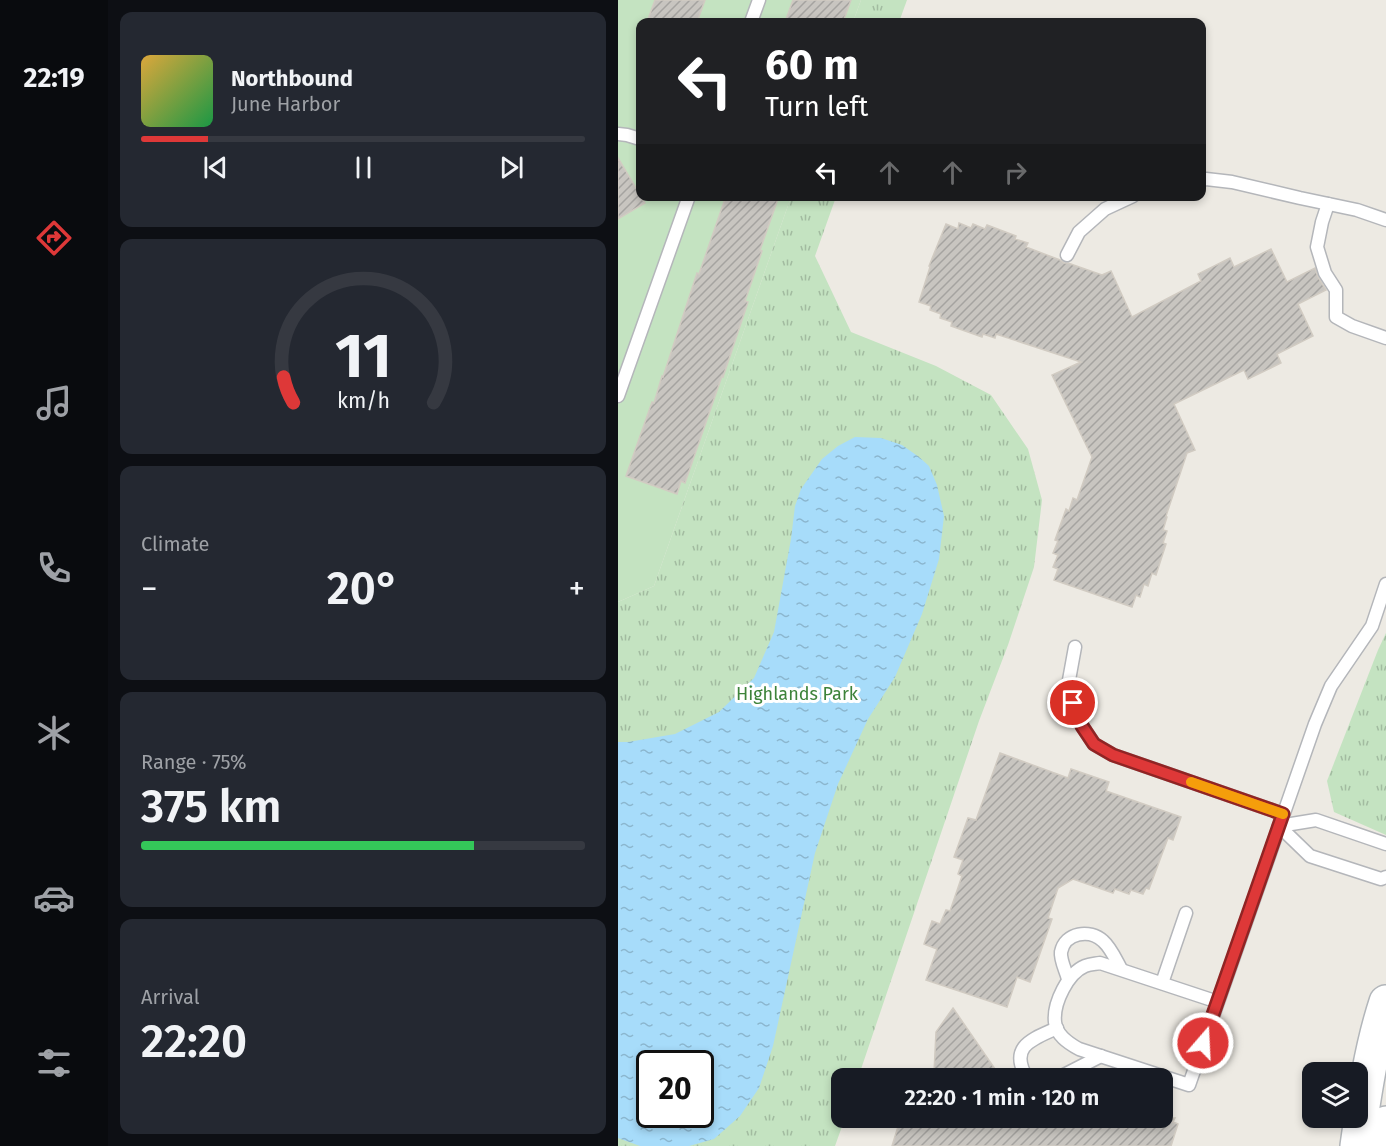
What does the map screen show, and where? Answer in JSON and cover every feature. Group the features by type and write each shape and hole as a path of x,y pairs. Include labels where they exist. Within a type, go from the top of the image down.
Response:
{"main road":[{"path":"1357,1146 1377,1029 1386,1002"},
{"path":"1382,1146 1386,1123"}],"lane":[{"path":"752,18 759,0"},
{"path":"618,134 636,138"},
{"path":"1206,180 1232,182 1357,210 1386,220"},
{"path":"618,396 687,201"},
{"path":"1067,255 1079,232 1105,209 1122,201"},
{"path":"1328,204 1317,247 1325,273 1336,290 1336,317 1352,326 1386,338"},
{"path":"1218,1002 1100,963 1086,966 1068,979 1062,990 1055,1023 1067,1043 1079,1049 1189,1085 1218,1002 1281,820 1315,723 1331,686 1371,626 1386,584"},
{"path":"1075,647 1069,680 1073,703 1082,726 1094,744 1113,755 1281,820 1316,820 1386,844"},
{"path":"1281,820 1310,856 1381,879 1386,877"},
{"path":"1162,983 1186,913"},
{"path":"1068,979 1062,962 1062,950 1067,941 1081,934 1089,933 1104,941 1121,969"},
{"path":"1022,1068 1023,1047 1028,1042 1057,1028"},
{"path":"1078,1068 1101,1056"}],"green space":[{"path":"618,0 861,0 854,18 636,18 636,201 790,201 654,586 618,602"},
{"path":"861,0 907,0 900,18 854,18"},
{"name":"Highlands Park","path":"790,201 835,201 815,256 851,332 936,366 991,395 1028,449 1042,500 1034,567 979,721 861,1068 831,1068 831,1128 841,1128 835,1146 618,1146 618,602 654,586"},
{"path":"1386,633 1386,835 1334,812 1327,781"}],"water":[{"path":"855,437 881,438 902,445 919,457 929,466 937,485 944,516 939,559 922,614 895,677 868,719 838,784 815,853 773,1046 759,1088 740,1116 714,1139 689,1146 640,1146 618,1138 618,742 675,734 719,712 754,678 774,632 795,506 801,489 822,459 838,446"}],"building":[{"path":"655,0 705,0 698,18 648,18"},
{"path":"793,0 851,0 844,18 786,18"},
{"path":"618,158 636,188 636,201 645,203 618,219"},
{"path":"724,201 777,201 760,250 762,251 745,301 748,302 723,377 685,483 681,481 677,494 626,476 652,402 654,403 697,273 699,274"},
{"path":"959,223 971,228 973,224 985,229 987,225 1016,236 1015,239 1028,243 1026,247 1064,263 1102,275 1111,271 1132,317 1201,281 1198,274 1230,258 1234,267 1271,249 1287,282 1315,268 1326,290 1298,304 1313,336 1277,354 1281,363 1248,379 1244,370 1174,404 1195,450 1187,453 1166,516 1163,530 1167,531 1163,543 1166,544 1156,575 1152,573 1148,586 1144,584 1140,597 1136,595 1132,607 1054,580 1058,569 1053,567 1058,555 1053,553 1058,541 1055,540 1066,509 1069,511 1073,498 1077,500 1092,457 1052,375 1081,362 996,334 995,338 983,334 982,337 951,326 952,322 940,318 941,314 930,310 931,306 919,302 929,266 946,224 958,229"},
{"path":"1000,753 1068,778 1071,769 1109,782 1106,791 1181,817 1173,840 1168,838 1149,889 1146,888 1143,894 1131,890 1129,894 1115,889 1113,893 1073,879 1058,888 1048,918 1052,919 1030,982 1017,977 1007,1007 926,980 937,949 924,944 932,921 940,924 946,910 950,911 962,876 958,874 963,860 954,857 968,818 976,820"},
{"path":"953,1008 994,1068 934,1068 936,1032"},
{"path":"1173,1122 1178,1124 1171,1146 892,1146 898,1128 1173,1128"}],"slow traffic":[{"path":"1191,782 1283,814"}],"route":[{"path":"1073,703 1082,726 1094,744 1113,755 1283,814 1203,1043"}]}
